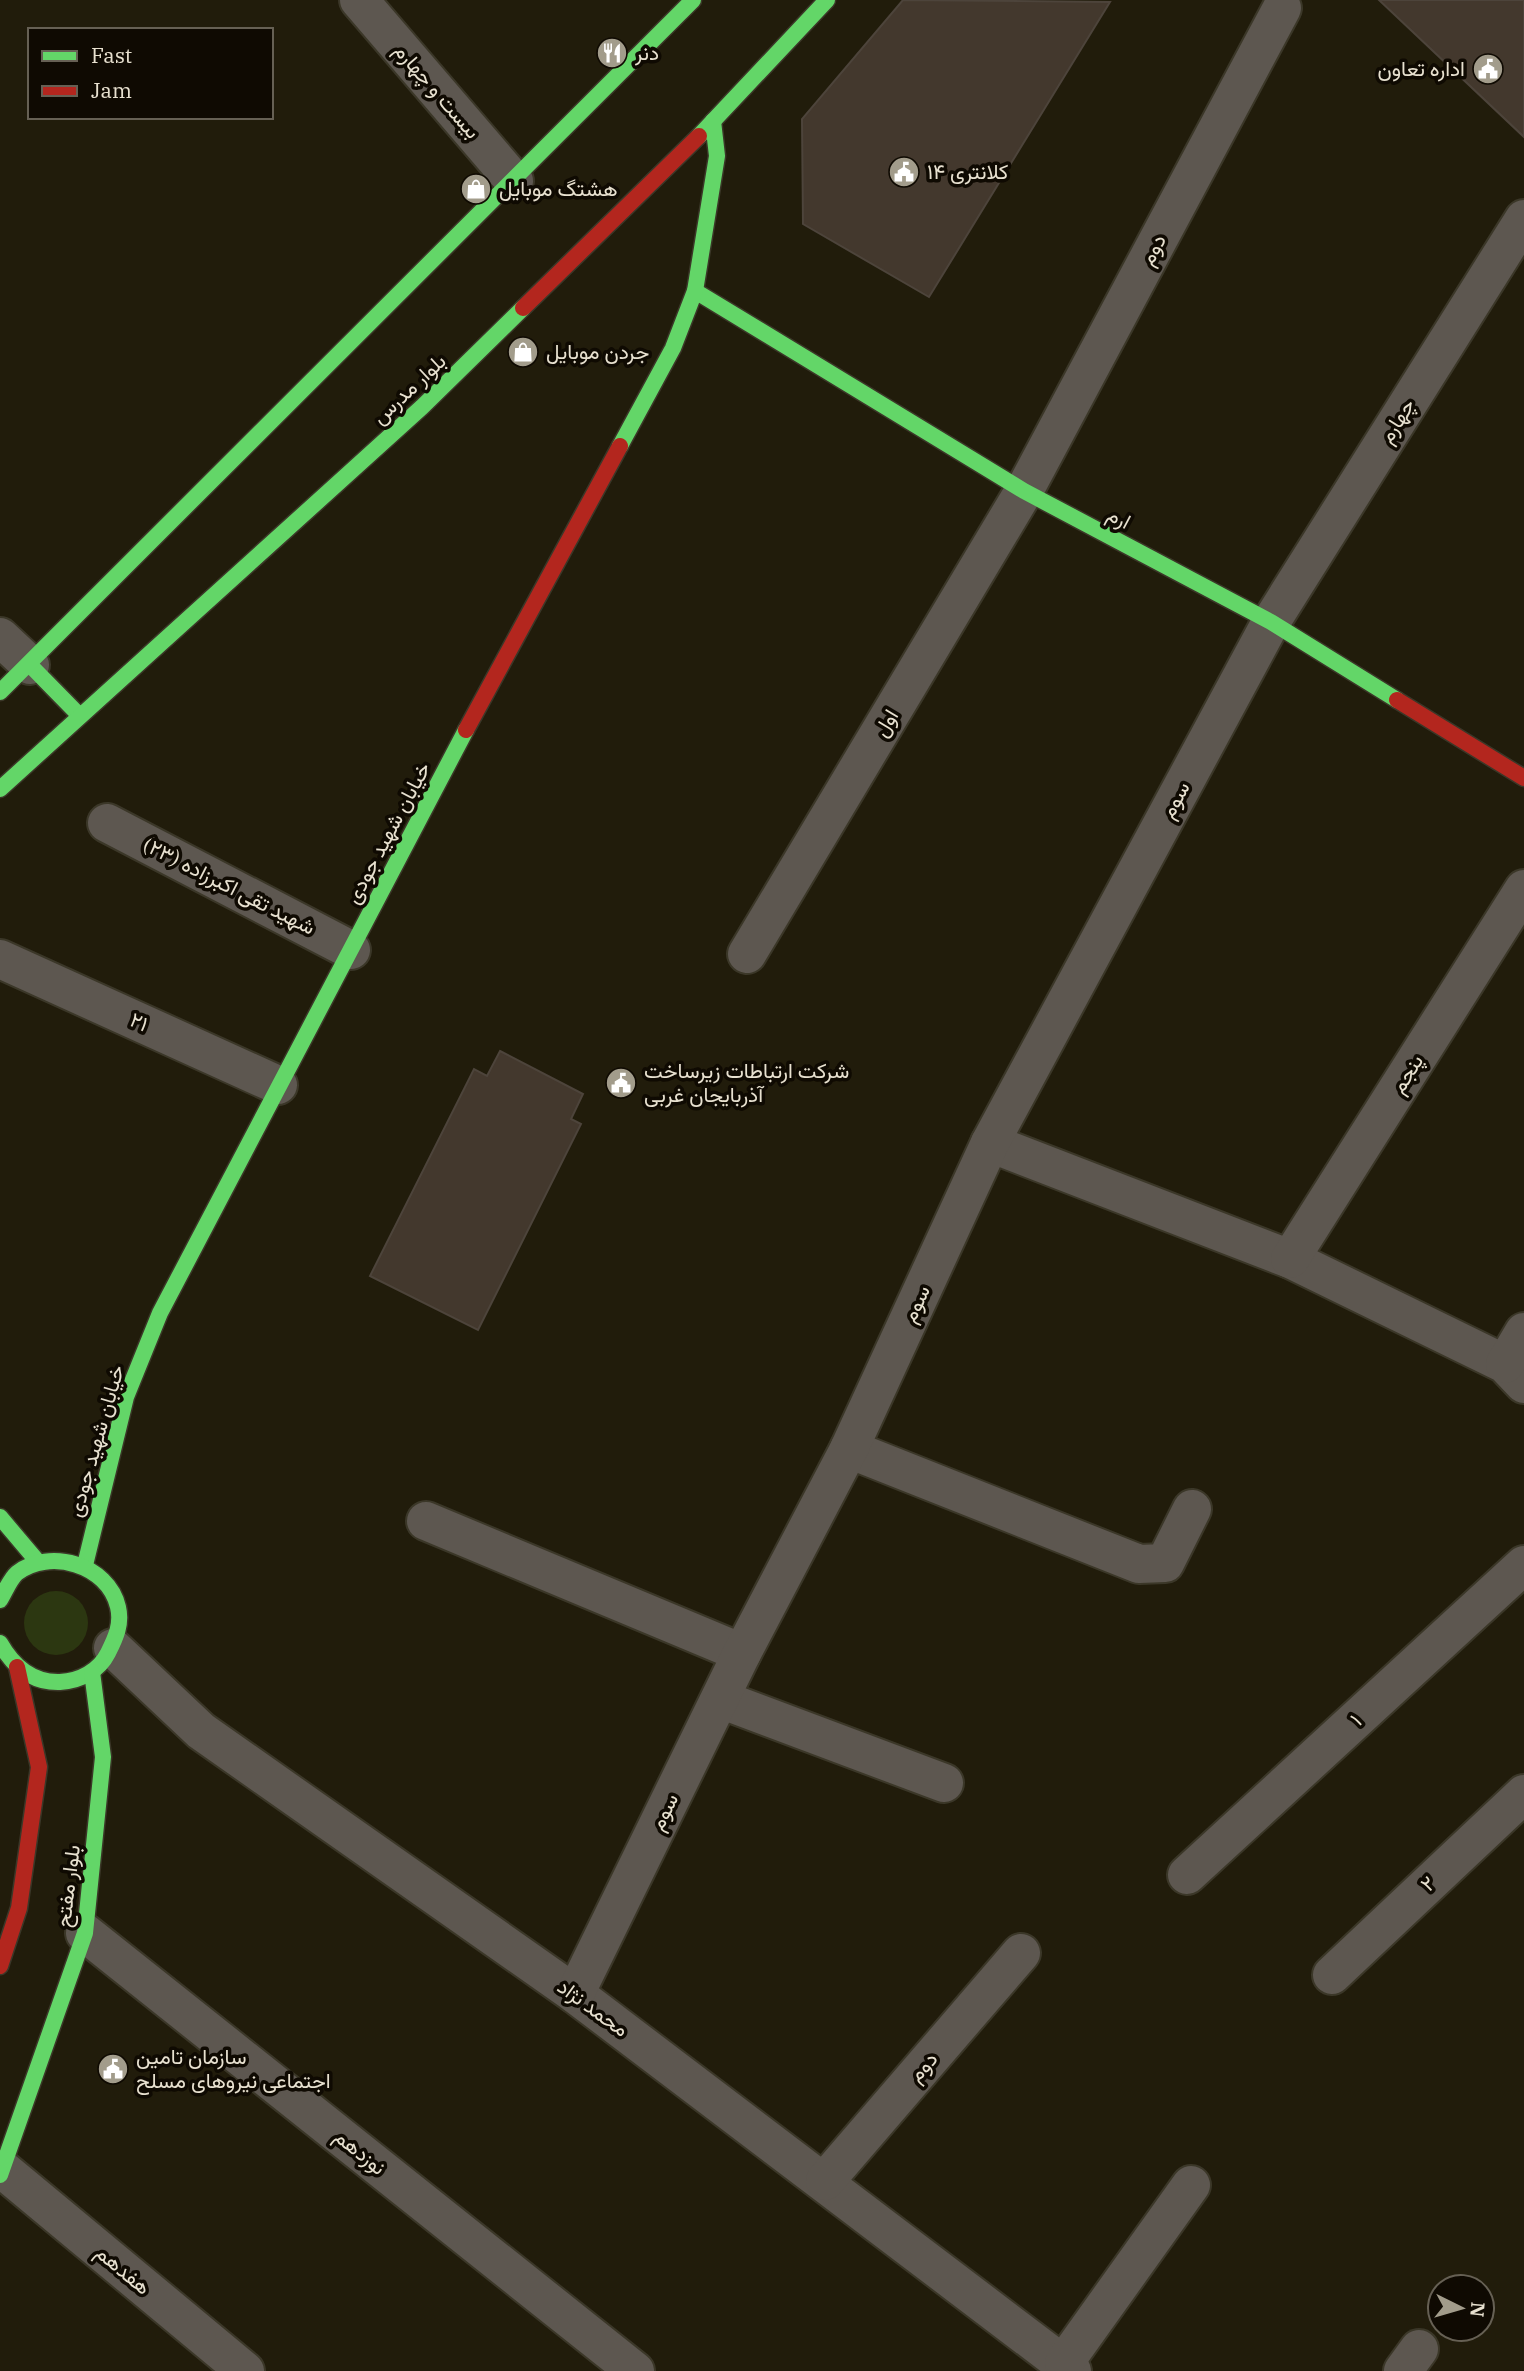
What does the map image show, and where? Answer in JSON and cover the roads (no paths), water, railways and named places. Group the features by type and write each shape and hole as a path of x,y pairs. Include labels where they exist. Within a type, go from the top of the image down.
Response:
{"street":[{"name":"بیست و چهارم","path":"359,0 514,181"},
{"path":"0,692 693,0"},
{"name":"بلوار مدرس","path":"0,789 422,407 713,121 827,0"},
{"name":"دوم","path":"1024,491 1282,8"},
{"name":"خیابان شهید جودی","path":"85,1565 126,1397 160,1313 414,827 673,348 695,291 717,156 713,121"},
{"name":"چهارم","path":"1271,622 1524,219"},
{"name":"ارم","path":"695,291 1024,491 1271,622 1524,778"},
{"name":"اول","path":"747,954 1024,491"},
{"name":"سوم","path":"575,1994 741,1653 849,1449 990,1143 1271,622"},
{"path":"0,637 80,716"},
{"name":"شهید تقی اکبرزاده (۲۳)","path":"107,823 351,950"},
{"name":"پنجم","path":"1290,1259 1524,889"},
{"name":"۲۱","path":"0,959 278,1086"},
{"path":"990,1143 1290,1259 1515,1374 1524,1332"},
{"path":"849,1449 1139,1564 1165,1563 1192,1509"},
{"path":"0,1517 38,1562"},
{"path":"426,1521 741,1653"},
{"path":"0,1600 11,1580 38,1562 70,1560 85,1565"},
{"name":"بلوار مفتح","path":"1,2172 85,1933 103,1757 102,1660 119,1617 116,1601 109,1587 85,1565"},
{"name":"۱","path":"1187,1875 1524,1565"},
{"path":"0,1643 17,1667 40,1767 19,1908 0,1966"},
{"path":"17,1667 38,1678 61,1682 102,1660"},
{"name":"محمد نژاد","path":"102,1660 575,1994 825,2180 1068,2367"},
{"path":"720,1699 944,1783"},
{"name":"۲","path":"1332,1975 1524,1794"},
{"name":"نوزدهم","path":"85,1933 635,2371"},
{"name":"دوم","path":"825,2180 1021,1953"},
{"name":"هفدهم","path":"1,2172 245,2371"},
{"path":"1068,2367 1191,2185"}],"place":[{"name":"دنر","path":"612,53"},
{"name":"اداره تعاون","path":"1488,69"},
{"name":"کلانتری ۱۴","path":"904,172"},
{"name":"هشتگ موبایل","path":"476,189"},
{"name":"جردن موبایل","path":"523,352"},
{"name":"شرکت ارتباطات زیرساخت آذربایجان غربی","path":"621,1083"},
{"name":"سازمان تامین اجتماعی نیروهای مسلح","path":"113,2069"}]}
